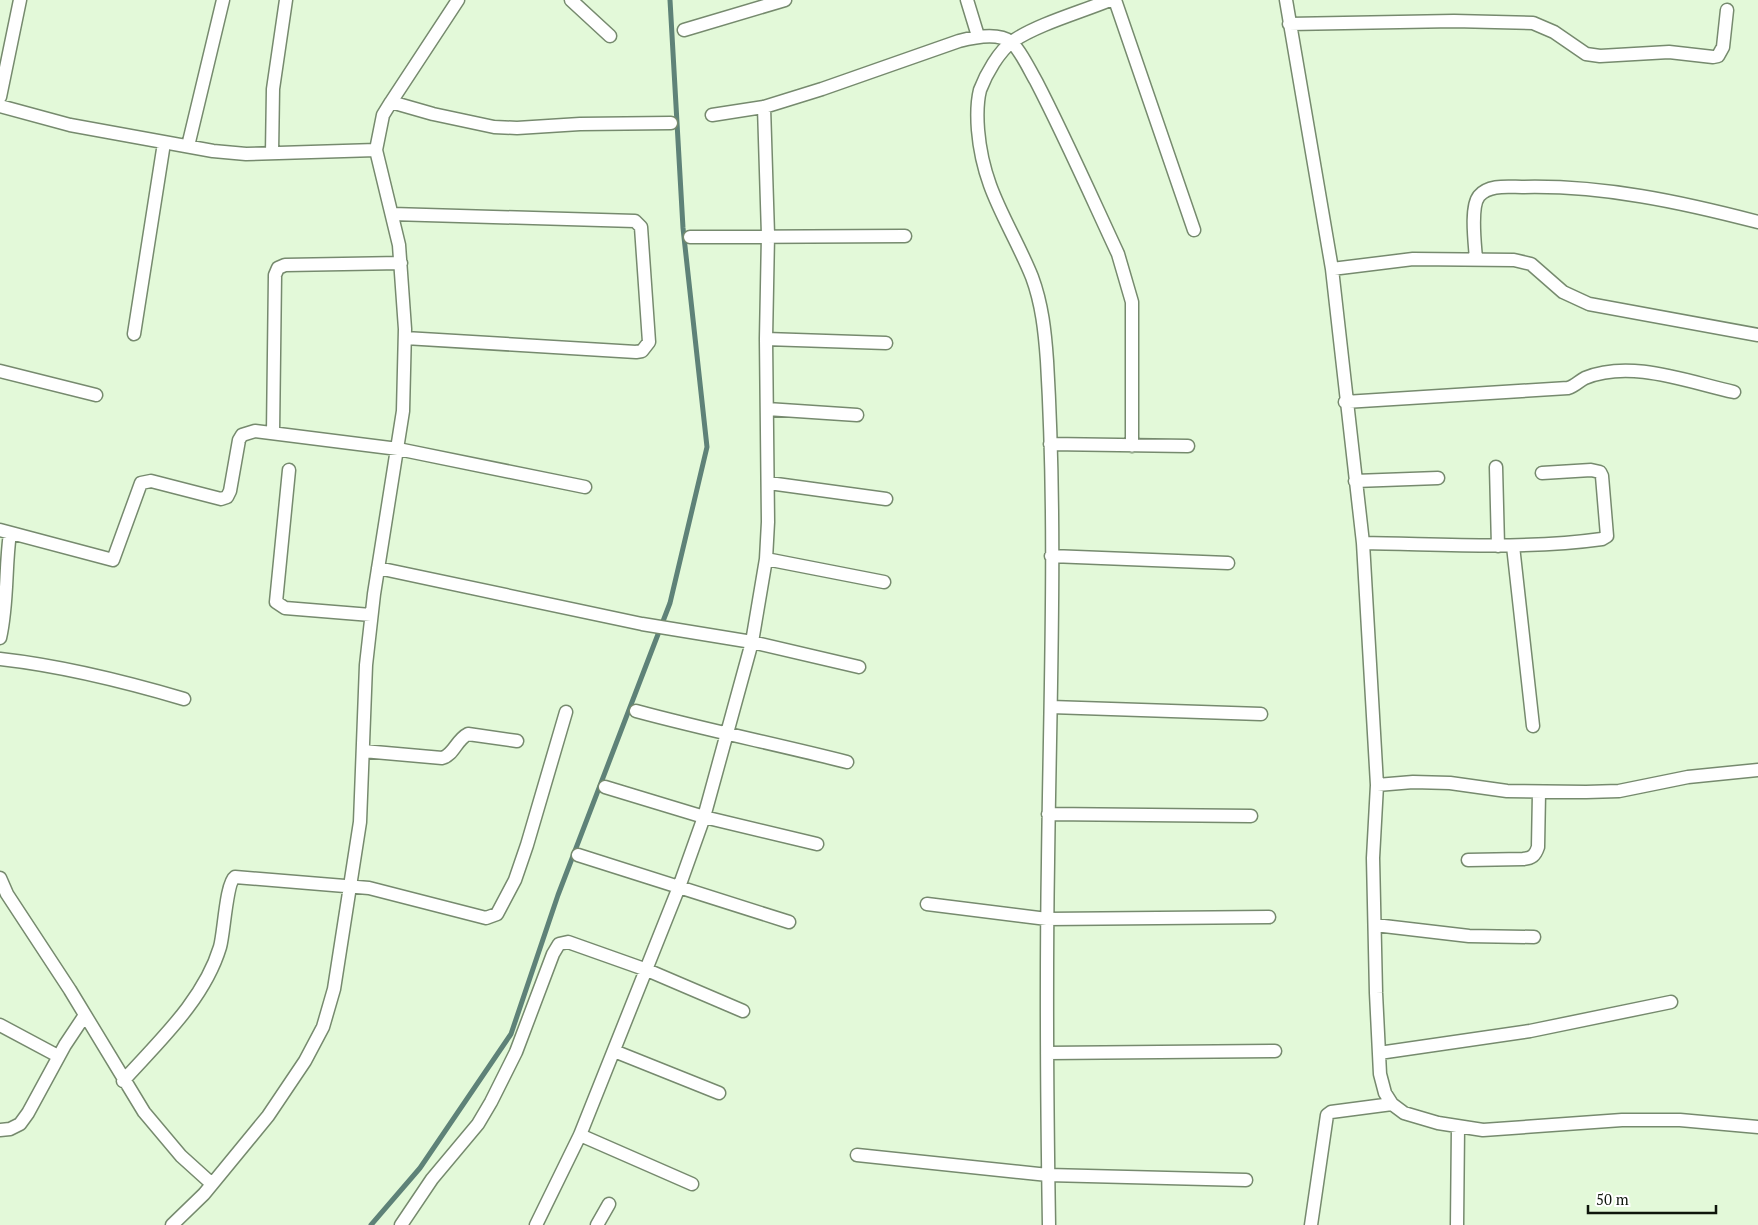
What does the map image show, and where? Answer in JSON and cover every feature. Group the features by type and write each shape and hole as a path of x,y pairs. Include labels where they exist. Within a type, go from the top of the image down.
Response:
{"street":[{"path":"0,97 20,0"},
{"path":"188,146 223,0"},
{"path":"272,153 272,89 286,0"},
{"path":"172,1225 212,1184 268,1116 305,1061 323,1027 334,988 360,822 366,665 371,615 403,410 404,338 399,245 376,150 382,122 391,102 458,0"},
{"path":"571,0 610,36"},
{"path":"684,30 785,0"},
{"path":"967,0 978,36"},
{"path":"1049,1225 1046,1053 1051,707 1051,556 1047,361 1038,294 996,204 986,178 977,120 980,92 989,71 1011,42 1030,32 1110,0"},
{"path":"1116,0 1194,230"},
{"path":"1286,0 1332,269 1345,402 1363,543 1377,785 1373,858 1378,1053 1385,1093 1392,1104 1404,1113 1483,1130 1612,1120 1680,1120 1758,1127"},
{"path":"1289,24 1454,21 1533,23 1554,32 1586,54 1600,56 1669,52 1713,57 1721,52 1723,47 1727,10"},
{"path":"712,116 764,107 978,36 994,37 1011,42 1027,65 1046,101 1118,254 1127,280 1132,302 1132,446"},
{"path":"391,102 433,114 494,127 517,128 580,124 671,122"},
{"path":"0,106 70,125 164,143 246,154 376,150"},
{"path":"536,1225 580,1136 679,887 704,817 729,734 752,642 766,559 769,483 766,339 768,235 764,107"},
{"path":"134,334 164,143"},
{"path":"1464,259 1474,204 1480,195 1497,188 1542,186 1629,193 1697,206 1758,222"},
{"path":"392,214 634,221 641,227 649,342 642,351 404,338"},
{"path":"690,237 768,235 905,236"},
{"path":"1332,269 1413,260 1514,260 1531,264 1563,292 1589,304 1758,335"},
{"path":"273,433 275,275 278,268 285,265 400,263"},
{"path":"766,339 886,343"},
{"path":"0,371 96,395"},
{"path":"1345,402 1568,388 1584,378 1620,371 1643,372 1734,392"},
{"path":"767,409 857,415"},
{"path":"0,638 6,602 5,531 113,560 141,483 151,481 220,499 226,497 230,491 239,440 242,435 255,431 398,449 585,487"},
{"path":"1050,444 1188,446"},
{"path":"1496,467 1498,546"},
{"path":"289,470 276,602 285,608 371,615"},
{"path":"1363,543 1513,546 1568,544 1602,539 1606,536 1602,476 1600,472 1591,470 1542,473"},
{"path":"1355,481 1438,478"},
{"path":"769,483 886,499"},
{"path":"1513,546 1533,726"},
{"path":"1051,556 1228,563"},
{"path":"766,559 884,582"},
{"path":"378,568 642,624 752,642 859,667"},
{"path":"0,659 74,670 119,680 184,699"},
{"path":"1051,707 1261,714"},
{"path":"636,711 704,730 729,734 847,762"},
{"path":"123,1081 188,1007 207,978 223,936 232,880 239,876 369,888 486,918 497,914 515,880 527,845 566,712"},
{"path":"363,750 442,758 447,757 462,738 468,734 517,741"},
{"path":"1377,785 1413,782 1450,783 1539,793 1619,790 1688,777 1758,770"},
{"path":"605,787 704,817 817,844"},
{"path":"1468,860 1523,859 1531,858 1536,854 1538,847 1539,793"},
{"path":"1048,814 1251,816"},
{"path":"578,855 789,922"},
{"path":"0,878 12,902 85,1015 123,1081 144,1112 181,1156 212,1184"},
{"path":"927,904 1047,919 1269,917"},
{"path":"1374,925 1469,936 1534,937"},
{"path":"401,1225 432,1179 478,1124 491,1102 516,1052 553,954 559,944 568,942 647,970 743,1011"},
{"path":"1378,1053 1530,1031 1671,1002"},
{"path":"0,1130 10,1129 20,1124 28,1113 58,1056 85,1015"},
{"path":"0,1025 58,1056"},
{"path":"614,1051 719,1093"},
{"path":"1046,1053 1275,1051"},
{"path":"1311,1225 1327,1115 1331,1112 1392,1104"},
{"path":"1457,1225 1458,1126"},
{"path":"580,1136 692,1184"},
{"path":"857,1155 1048,1175 1246,1180"},
{"path":"597,1225 608,1204"}],"waterway":[{"path":"371,1225 420,1168 511,1034 558,895 670,603 707,447 683,228 670,0"}]}
